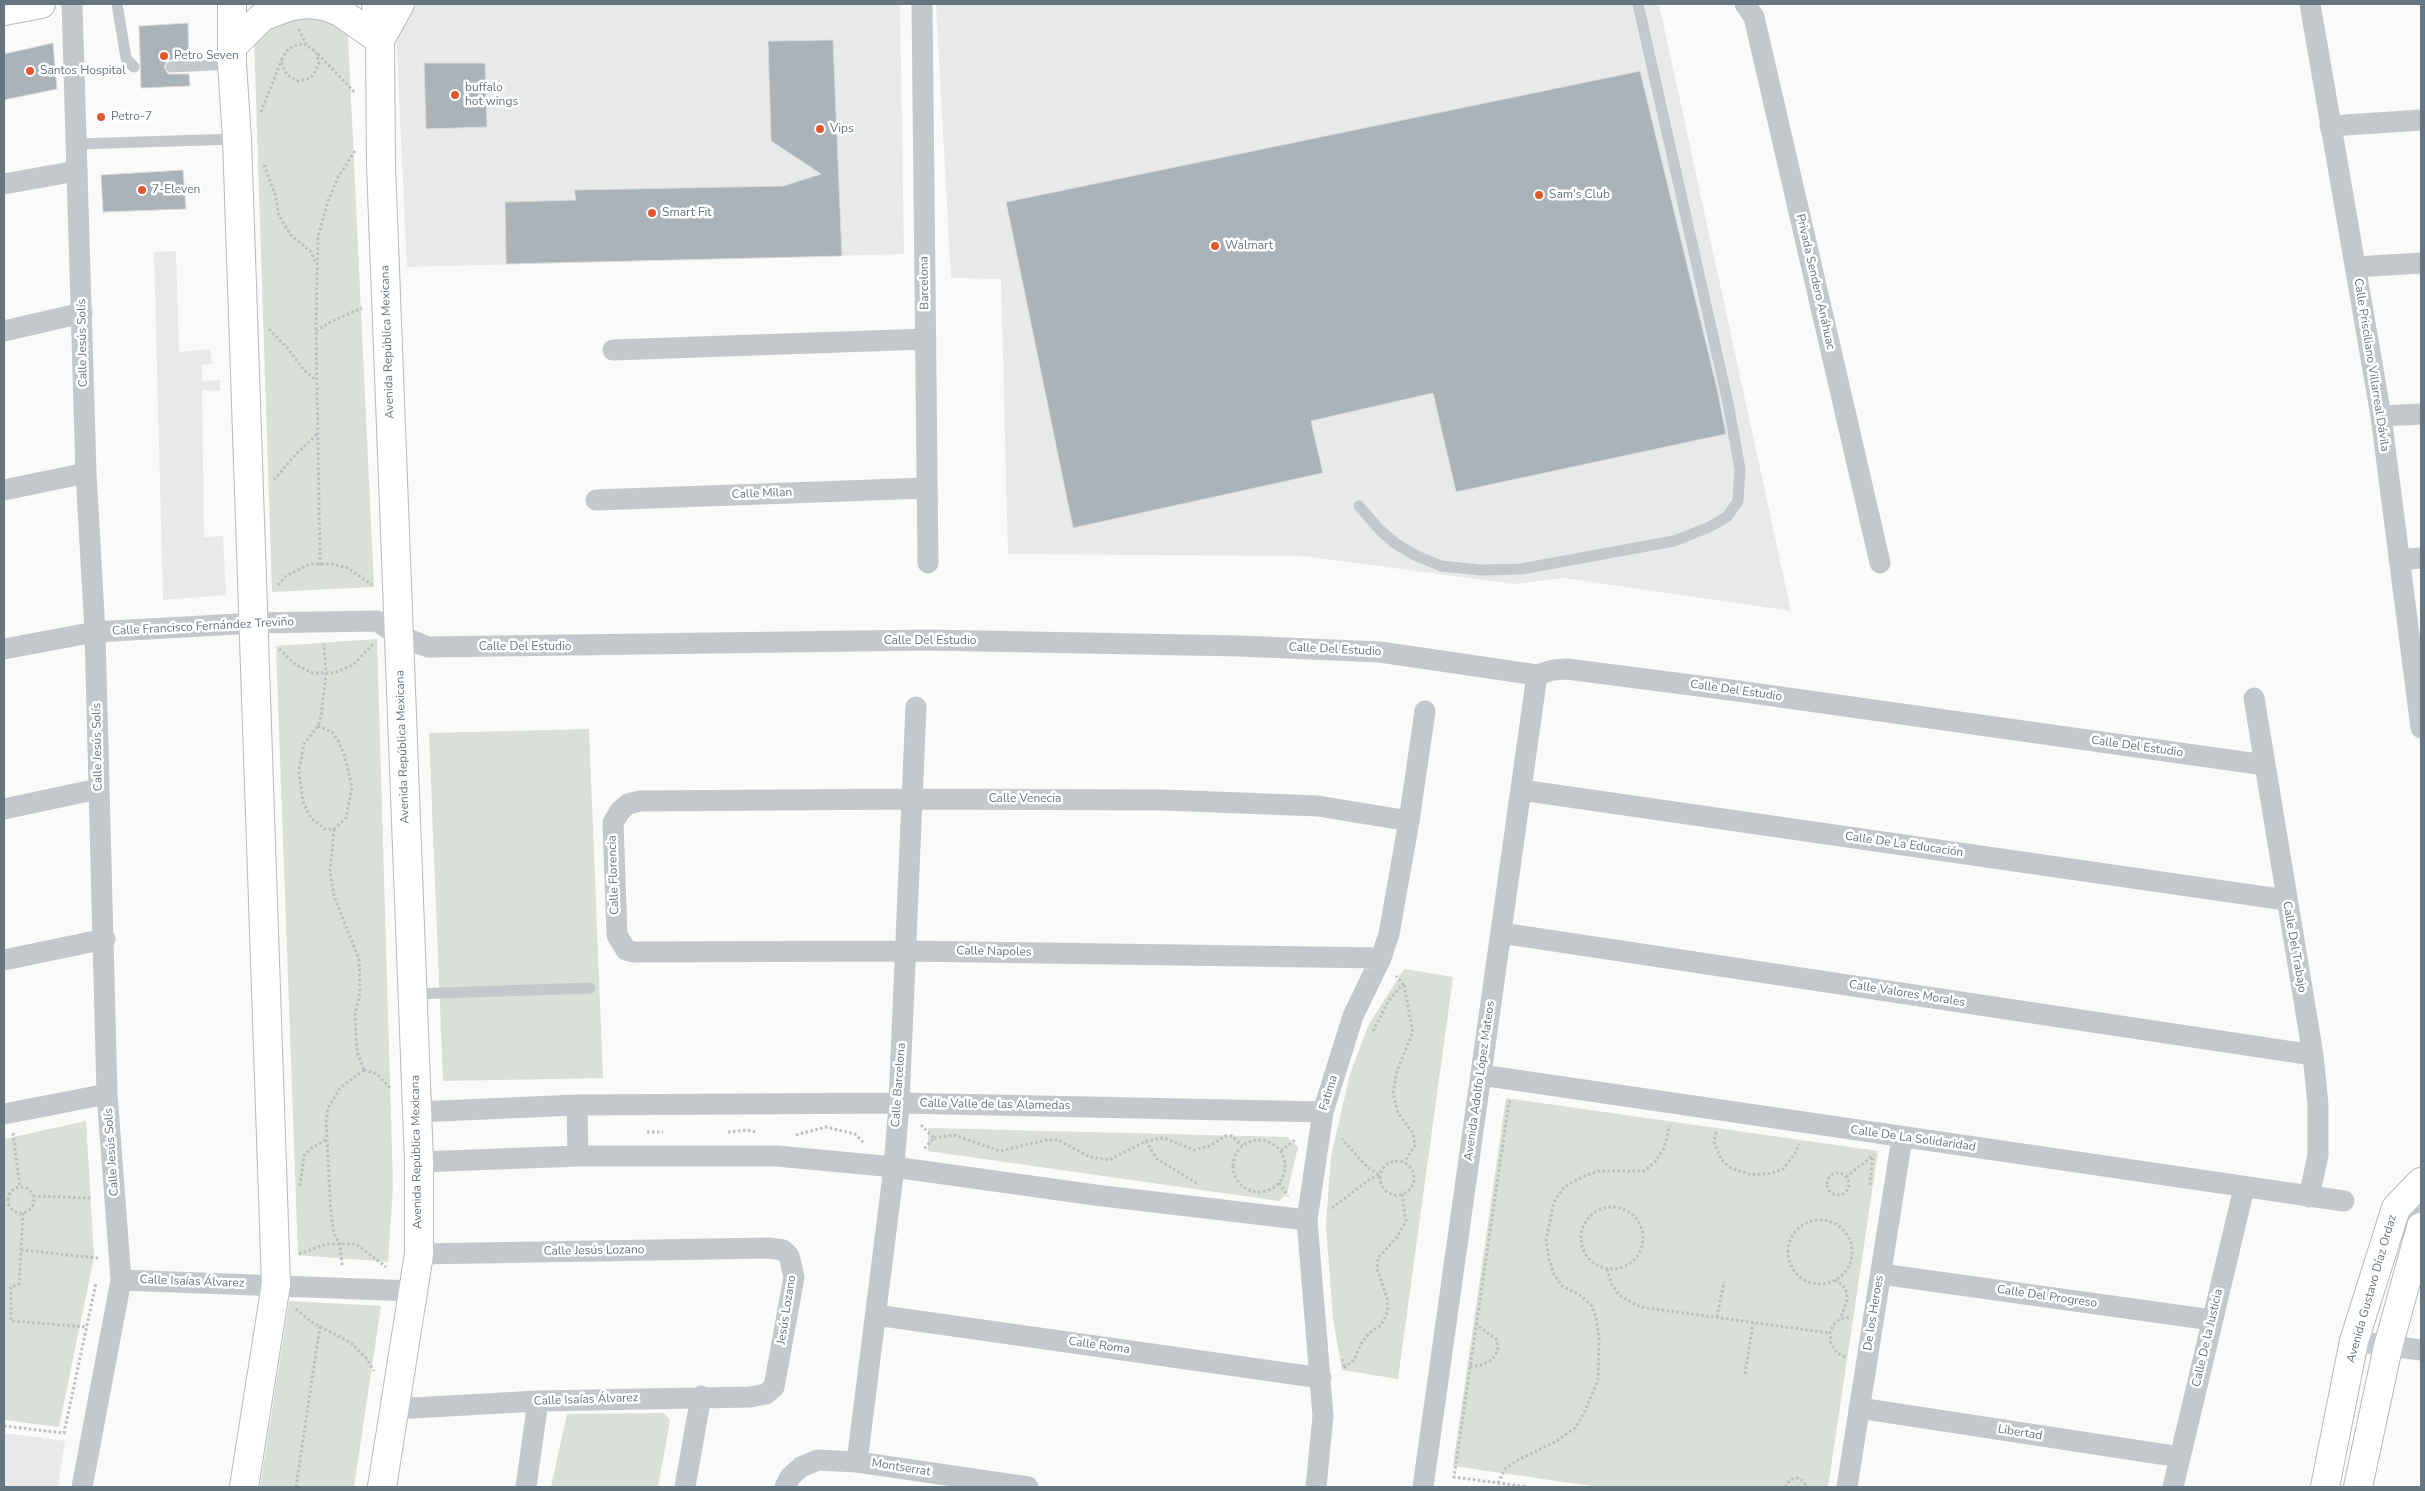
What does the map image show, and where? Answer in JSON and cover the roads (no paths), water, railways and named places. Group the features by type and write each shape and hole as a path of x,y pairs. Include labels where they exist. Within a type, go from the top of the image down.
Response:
{"main road":[{"path":"4,11 42,4"},
{"path":"232,4 232,56 237,139 255,623 285,1293 244,1487"},
{"path":"232,56 262,17 291,6 308,4 326,6 340,12 380,40 400,4"},
{"name":"Avenida República Mexicana","path":"376,4 380,40 388,637 412,994 419,1162 419,1254 382,1487"},
{"path":"2409,1210 2421,1182"},
{"name":"Avenida Gustavo Díaz Ordaz","path":"2325,1487 2354,1342 2409,1210"},
{"path":"2359,1487 2388,1347 2421,1227"}],"street":[{"name":"Calle Jesús Solís","path":"72,4 86,473 95,632 107,1094 121,1280 82,1487"},
{"name":"Barcelona","path":"922,4 928,563"},
{"name":"Privada Sendero Anáhuac","path":"1745,4 1754,17 1880,563"},
{"name":"Calle Prisciliano Villarreal Dávila","path":"2310,4 2381,416 2421,728"},
{"path":"2330,126 2421,120"},
{"path":"4,184 76,171"},
{"path":"2355,267 2421,263"},
{"path":"4,331 82,313"},
{"path":"613,350 926,339"},
{"path":"2381,416 2421,414"},
{"path":"4,490 86,473"},
{"name":"Calle Milan","path":"596,500 928,488"},
{"path":"2399,560 2421,558"},
{"name":"Calle Francisco Fernández Treviño","path":"4,649 95,632 255,623 377,621 388,637"},
{"name":"Calle Del Estudio","path":"388,637 428,647 928,640 1240,646 1380,652 1537,675 1552,670 1567,669 1738,691 2265,765"},
{"name":"Avenida Adolfo López Mateos","path":"1423,1487 1537,675"},
{"name":"Calle Del Trabajo","path":"2254,698 2313,1055 2318,1105 2318,1155 2308,1197"},
{"name":"Calle Barcelona","path":"857,1462 894,1167 907,951 916,707"},
{"name":"Fatima","path":"1316,1487 1323,1416 1308,1220 1323,1112 1353,1016 1381,958 1388,934 1409,821 1425,710"},
{"path":"4,809 98,788"},
{"name":"Calle De La Educación","path":"1521,790 2286,900"},
{"name":"Calle Venecia","path":"640,801 1164,800 1308,806 1409,821"},
{"name":"Calle Florencia","path":"617,935 613,823 620,811 628,804 640,801"},
{"name":"Calle Valores Morales","path":"1500,933 2313,1055"},
{"name":"Calle Napoles","path":"617,935 626,950 634,952 907,951 1381,958"},
{"path":"4,960 104,940"},
{"name":"Calle De La Solidaridad","path":"1481,1075 2244,1188 2344,1201"},
{"path":"4,1114 107,1094"},
{"name":"Calle Valle de las Alamedas","path":"416,1112 577,1105 899,1102 1323,1112"},
{"path":"577,1105 578,1156"},
{"name":"De los Heroes","path":"1847,1487 1902,1138"},
{"path":"419,1162 578,1156 777,1156 894,1167 1096,1195 1308,1220"},
{"name":"Calle De la Justicia","path":"2173,1487 2244,1188"},
{"name":"Calle Jesús Lozano","path":"419,1254 769,1248"},
{"name":"Jesús Lozano","path":"769,1248 783,1250 789,1256 794,1277 774,1387"},
{"name":"Calle Del Progreso","path":"1881,1274 2212,1320"},
{"name":"Calle Isaías Álvarez","path":"121,1280 285,1293 413,1290"},
{"name":"Calle Roma","path":"876,1315 1321,1378"},
{"path":"2354,1342 2421,1350"},
{"name":"Calle Isaías Álvarez","path":"394,1409 538,1401 759,1396 766,1394 774,1387"},
{"path":"685,1487 701,1396"},
{"path":"526,1487 538,1401"},
{"name":"Libertad","path":"1859,1408 2180,1457"},
{"name":"Montserrat","path":"785,1487 790,1477 802,1467 818,1460 857,1462 1028,1487"}],"lane":[{"path":"117,4 126,58 134,67"},
{"path":"1359,506 1396,544 1417,556 1441,566 1481,570 1521,569 1674,541 1727,517 1738,501 1740,469 1728,403 1638,4"},
{"path":"171,67 232,56"},
{"path":"76,144 237,139"},
{"path":"412,994 590,988"}],"place":[{"name":"Petro Seven","path":"164,56"},
{"name":"Santos Hospital","path":"30,71"},
{"name":"buffalo hot wings","path":"455,95"},
{"name":"Petro-7","path":"101,117"},
{"name":"Vips","path":"820,129"},
{"name":"7-Eleven","path":"142,190"},
{"name":"Sam's Club","path":"1539,195"},
{"name":"Smart Fit","path":"652,213"},
{"name":"Walmart","path":"1215,246"}]}
